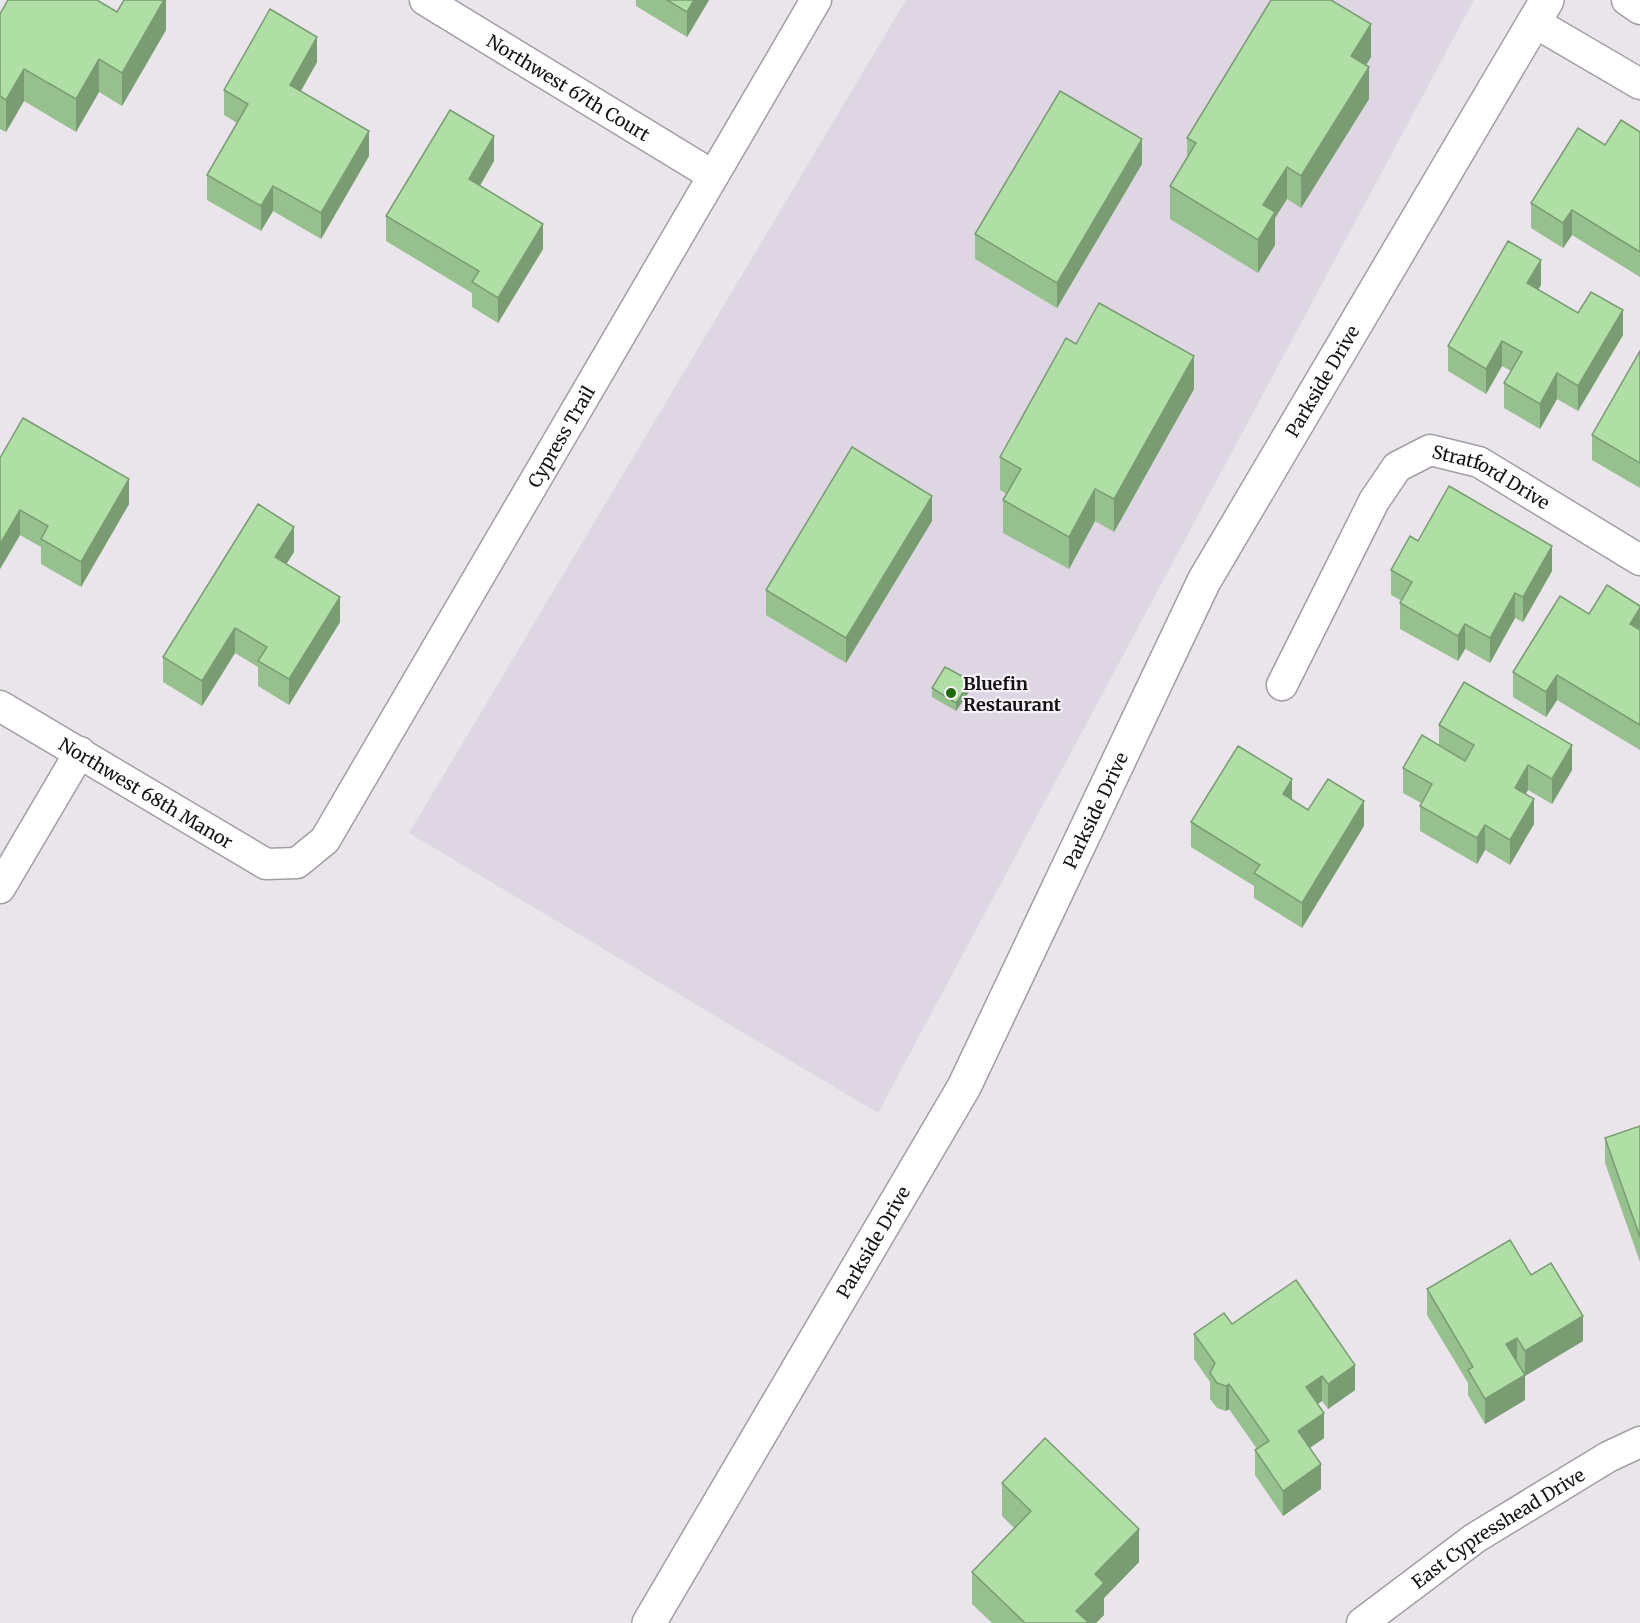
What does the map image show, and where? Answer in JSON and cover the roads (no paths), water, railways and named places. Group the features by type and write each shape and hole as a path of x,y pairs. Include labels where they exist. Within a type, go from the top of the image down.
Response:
{"street":[{"name":"Northwest 67th Court","path":"425,0 712,175"},
{"name":"Cypress Trail","path":"297,863 325,840 816,0"},
{"path":"1627,0 1640,9"},
{"path":"1540,11 1640,84"},
{"name":"Parkside Drive","path":"649,1623 964,1087 1204,581 1540,11"},
{"name":"Stratford Drive","path":"1282,685 1374,501 1397,467 1430,450 1479,462 1640,560"},
{"name":"Northwest 68th Manor","path":"0,706 266,864 297,863"},
{"path":"0,888 80,752"},
{"name":"East Cypresshead Drive","path":"1362,1623 1476,1538 1608,1457 1640,1442"}],"place":[{"name":"Bluefin Restaurant","path":"951,693"}]}
